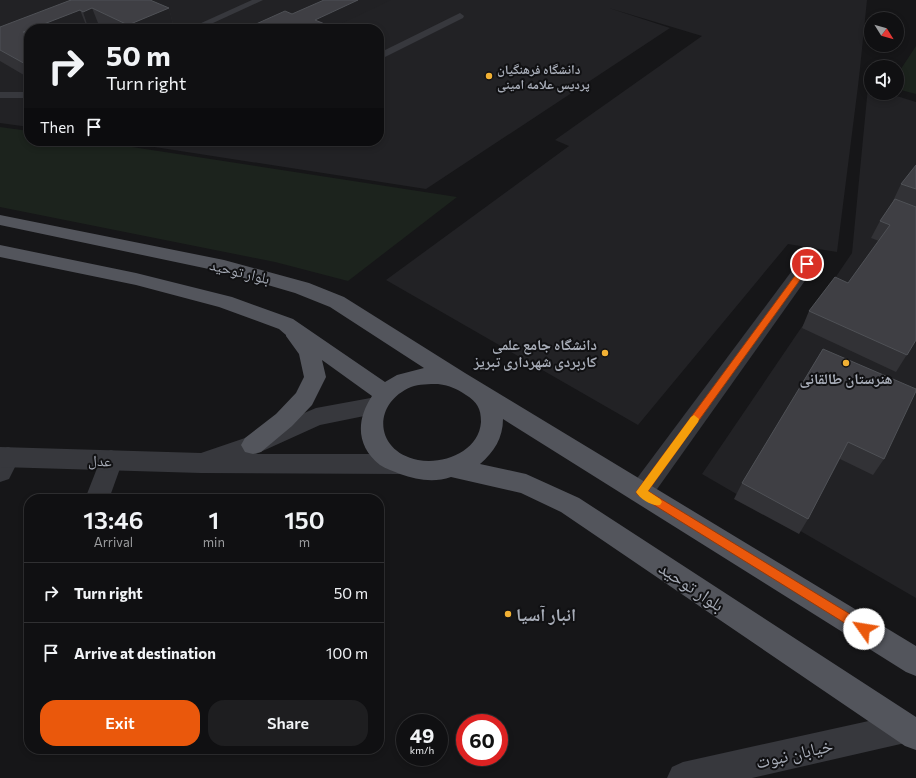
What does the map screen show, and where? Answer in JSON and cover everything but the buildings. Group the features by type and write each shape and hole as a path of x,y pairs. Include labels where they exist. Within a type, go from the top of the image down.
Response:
{"main road":[{"name":"بلوار توحید","path":"0,220 224,266 302,288 337,302 457,379"},
{"path":"0,251 136,279 225,302 286,324 380,400"},
{"path":"254,445 284,420 304,399 315,377 309,352 286,324"},
{"path":"480,393 490,406 493,420 491,434 484,448 471,460 454,468 435,471 416,470 399,464 386,456 377,444 372,432 371,418 380,400 400,383 418,377 438,376 457,379 470,385 480,393 916,662"},
{"name":"بلوار توحید","path":"454,468 526,484 570,504 910,731"}],"street":[{"path":"641,492 807,264"},
{"name":"عدل","path":"201,463 254,445 316,417 380,400"},
{"path":"99,494 111,460"},
{"name":"عدل","path":"3,462 111,460 201,463 399,464"},
{"name":"خیابان نبوت","path":"683,778 910,731"}],"lane":[{"path":"204,24 259,0"},
{"path":"384,54 460,16"},
{"path":"0,95 24,95"}],"shaded area":[{"path":"0,0 867,0 866,12 864,12 864,29 859,78 837,252 788,244 638,425 386,280 569,146 555,140 702,36 609,8 670,28 426,189 148,146 384,146 384,24 24,24 24,126 0,123"},
{"path":"916,46 916,94 904,91 904,64"},
{"name":"هنرستان طالقانی","path":"904,98 916,102 916,598 702,474 852,253 867,100 904,100"},
{"path":"0,127 24,130 24,146 126,146 457,197 348,281 275,262 0,207"}],"slow traffic":[{"path":"657,502 641,492 694,419"}],"place":[{"name":"دانشگاه فرهنگیان پردیس علامه امینی","path":"489,76"},
{"name":"دانشگاه جامع علمی کاربردی شهرداری تبریز","path":"605,353"},
{"name":"هنرستان طالقانی","path":"846,363"},
{"name":"انبار آسیا","path":"508,614"}],"route":[{"path":"807,264 641,492 864,629"}]}
